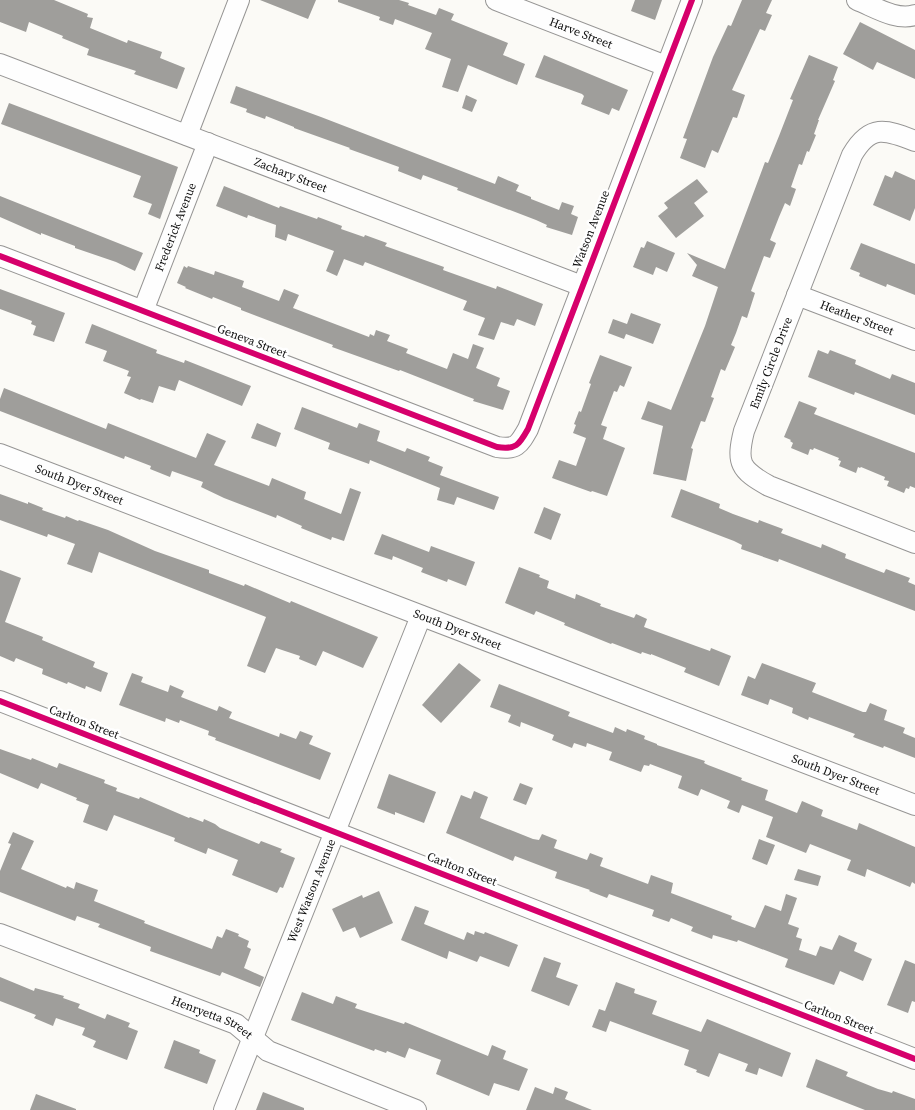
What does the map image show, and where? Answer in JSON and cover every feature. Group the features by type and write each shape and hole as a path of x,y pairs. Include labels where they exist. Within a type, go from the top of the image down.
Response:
{"street":[{"path":"187,135 240,0"},
{"name":"Harve Street","path":"496,0 666,66"},
{"name":"Watson Avenue","path":"496,447 506,449 516,447 528,429 692,0"},
{"path":"858,0 898,16 907,17 915,15"},
{"name":"Zachary Street","path":"0,64 582,286"},
{"name":"Emily Circle Drive","path":"915,141 885,132 873,133 860,142 852,155 744,431 739,450 743,466 753,477 769,486 915,543"},
{"name":"Frederick Avenue","path":"143,312 208,143"},
{"name":"Geneva Street","path":"0,256 496,447"},
{"name":"Heather Street","path":"797,295 915,340"},
{"name":"South Dyer Street","path":"0,454 915,805"},
{"name":"West Watson Avenue","path":"224,1110 421,616"},
{"name":"Carlton Street","path":"0,702 915,1059"},
{"name":"Henryetta Street","path":"0,934 236,1024 268,1051 416,1110"}],"building":[{"path":"0,0 54,0 88,14 87,17 93,18 90,28 127,43 128,40 162,52 160,58 185,68 177,89 134,74 136,71 87,55 89,49 29,22 26,32 0,22"},
{"path":"260,0 316,0 308,19"},
{"path":"338,0 399,0 436,15 439,8 454,14 451,20 508,43 503,55 525,64 517,85 468,65 458,92 442,87 451,59 425,49 432,33 395,19 393,25 379,20 380,17 338,2"},
{"path":"635,0 662,0 655,20 631,11"},
{"path":"742,0 772,0 766,13 772,15 765,31 760,29 732,90 745,95 737,118 733,117 718,153 712,150 705,168 680,158 687,139 683,138 713,57 728,25 731,26"},
{"path":"860,22 915,50 915,79 877,62 873,70 843,54"},
{"path":"544,55 628,90 619,111 612,108 609,115 581,104 584,96 582,94 535,77"},
{"path":"809,55 838,67 833,80 835,81 818,120 814,134 816,135 802,165 799,164 791,187 796,189 790,206 785,203 779,217 770,240 776,243 770,258 764,256 751,291 755,293 747,318 742,316 731,345 735,347 725,371 721,369 711,397 714,398 705,422 701,421 691,448 693,449 686,481 653,474 663,426 641,419 648,401 671,410 705,326 718,287 692,276 697,265 687,253 725,269 765,162 768,163 793,100 790,99"},
{"path":"236,86 495,184 498,176 519,185 516,191 559,210 562,202 574,206 571,214 578,217 572,235 546,227 547,225 536,220 457,190 458,188 423,175 421,180 398,171 399,167 266,116 265,119 246,112 247,109 230,103"},
{"path":"466,95 477,100 472,112 462,108"},
{"path":"9,103 178,167 160,219 148,214 152,204 133,197 141,176 1,124"},
{"path":"895,171 915,180 915,208 910,221 873,205 885,175 892,178"},
{"path":"697,179 708,192 694,203 704,216 676,238 658,216 668,208 664,203"},
{"path":"224,186 279,208 280,206 317,219 318,217 342,226 341,229 387,243 385,246 444,267 443,270 496,289 497,286 543,304 535,326 517,319 514,326 501,322 494,340 478,335 485,318 463,310 467,301 365,262 363,266 344,259 337,276 326,271 334,251 288,234 286,241 275,237 276,225 248,215 247,218 216,206"},
{"path":"0,196 143,253 135,271 0,217"},
{"path":"647,241 675,253 667,272 656,267 653,275 633,267 641,247 644,248"},
{"path":"861,243 915,264 915,295 887,284 886,287 859,276 860,273 850,269"},
{"path":"184,266 214,275 215,271 244,281 242,287 279,301 284,289 299,295 293,308 369,337 370,334 374,336 376,330 390,335 387,341 408,349 406,353 447,369 453,353 468,359 473,344 484,348 476,368 500,378 497,386 510,391 503,410 473,401 474,399 400,370 332,347 333,345 241,310 241,308 185,288 177,283"},
{"path":"0,289 65,313 54,342 33,335 36,326 31,324 32,321 0,309"},
{"path":"631,313 661,324 653,344 626,334 624,339 608,333 613,319 627,324"},
{"path":"92,324 157,350 156,353 184,363 185,360 251,386 242,406 179,380 175,391 159,386 153,403 124,393 131,377 127,376 129,371 103,361 107,351 85,343"},
{"path":"818,350 828,354 830,350 856,360 855,364 890,379 892,374 915,383 915,415 855,392 854,395 808,377"},
{"path":"600,355 632,367 624,387 620,385 617,392 614,391 601,425 607,427 603,439 625,448 607,496 552,478 559,460 576,466 586,438 573,433 576,425 574,424 579,411 581,412 591,384 589,383"},
{"path":"4,388 106,429 108,423 196,458 207,433 226,441 214,465 269,486 272,478 306,492 304,499 341,514 350,488 361,492 344,541 332,537 331,540 301,528 302,526 277,515 276,518 224,498 201,487 203,482 172,471 170,477 150,469 151,466 125,456 124,459 0,411 0,399"},
{"path":"799,401 817,408 814,414 915,453 915,488 910,486 909,489 906,488 904,493 887,486 889,481 884,480 885,477 861,467 858,467 856,473 839,466 841,461 838,460 839,458 814,448 813,450 810,449 808,455 791,448 793,443 784,437"},
{"path":"302,407 357,428 359,423 380,431 377,441 405,452 407,448 430,457 428,461 443,467 440,475 499,497 494,510 457,497 454,505 437,500 440,488 370,460 369,464 328,449 330,443 294,429"},
{"path":"257,423 281,433 276,447 251,438"},
{"path":"681,489 720,504 719,508 733,514 758,523 759,520 783,529 781,533 821,548 822,544 846,554 845,558 884,573 886,569 910,578 908,582 915,585 915,611 779,559 778,562 741,549 742,545 734,541 671,517"},
{"path":"0,494 28,504 28,502 43,508 42,510 65,518 66,516 108,530 155,551 209,570 209,573 244,586 245,584 290,603 291,601 378,637 363,668 323,651 316,666 299,659 300,656 276,648 265,673 247,666 266,617 99,552 92,573 67,564 75,544 48,534 47,537 0,520"},
{"path":"544,507 561,514 551,540 534,533"},
{"path":"382,534 429,552 431,546 475,562 466,586 448,579 447,582 421,572 423,568 393,556 392,560 374,554"},
{"path":"519,567 540,575 539,577 549,581 547,588 575,599 576,594 601,604 600,606 634,618 636,614 647,619 644,627 710,651 711,648 731,656 719,686 684,672 686,668 651,654 642,652 641,654 611,644 564,625 565,623 536,611 534,615 505,603"},
{"path":"0,570 21,578 5,622 43,637 42,640 95,662 93,667 108,673 101,692 86,686 85,689 68,682 67,684 42,674 43,669 16,658 14,662 0,656"},
{"path":"459,663 481,680 441,723 422,705"},
{"path":"762,663 816,683 812,692 863,712 866,712 870,703 887,710 884,720 905,728 903,733 915,738 915,758 853,737 855,734 809,717 808,720 792,713 793,708 770,699 768,705 741,695 748,676 755,679"},
{"path":"132,673 143,677 141,682 168,692 170,685 184,691 181,697 217,711 219,706 232,712 229,718 279,737 280,733 296,739 300,731 313,736 309,744 331,753 320,780 215,740 216,738 208,735 209,731 180,720 179,723 166,718 165,722 119,705"},
{"path":"499,684 570,712 568,716 613,733 615,727 626,732 627,729 645,736 644,739 657,745 705,761 704,763 708,765 768,790 765,800 797,813 802,801 823,810 821,816 857,830 859,823 915,847 915,884 912,882 910,887 867,869 865,877 847,870 851,860 810,844 806,853 766,837 773,817 742,805 739,813 727,808 730,801 701,789 698,796 678,788 682,776 650,764 649,766 644,765 641,772 609,760 612,752 587,743 586,747 574,743 572,748 552,740 554,735 521,722 520,727 508,722 511,715 490,707"},
{"path":"0,749 31,760 32,758 57,768 59,763 105,780 104,783 117,788 116,791 139,799 140,797 189,818 203,822 204,819 220,828 259,844 261,841 282,849 280,852 295,858 283,888 280,887 277,893 232,875 238,860 208,848 206,854 174,841 175,838 114,815 107,831 83,822 89,805 41,783 38,789 0,773"},
{"path":"389,774 436,792 424,823 395,812 395,815 377,808"},
{"path":"520,783 533,788 526,805 513,800"},
{"path":"474,791 488,797 480,818 533,839 539,840 542,834 557,840 554,848 587,860 590,853 603,858 600,866 648,884 651,875 673,883 671,893 732,916 731,919 755,928 765,905 781,911 786,894 797,898 788,924 799,928 796,937 802,939 799,950 816,956 820,946 832,950 839,935 857,943 854,951 872,959 863,981 840,971 834,985 785,967 788,959 738,940 737,942 713,935 712,939 691,931 693,927 671,918 669,922 652,916 654,910 609,894 607,898 555,878 557,872 515,856 513,861 446,833 461,795 471,799"},
{"path":"13,832 34,841 21,869 66,888 67,886 74,889 76,882 98,890 94,901 145,921 144,923 212,949 217,936 222,938 226,929 239,934 238,936 249,941 247,947 251,949 244,968 264,977 260,987 222,972 220,976 150,951 151,947 98,927 100,924 77,916 75,921 0,892 0,871 11,844 8,843"},
{"path":"759,839 775,845 767,865 752,859"},
{"path":"798,869 821,876 818,886 794,880"},
{"path":"379,891 393,923 360,938 355,927 343,932 332,909 362,895 363,898"},
{"path":"415,906 429,911 424,924 464,940 467,932 474,935 475,931 484,934 485,932 518,945 509,967 480,956 477,962 449,951 447,959 401,940"},
{"path":"544,957 561,963 556,977 578,985 569,1006 531,991"},
{"path":"905,960 915,964 915,1002 912,1001 908,1013 887,1005"},
{"path":"0,977 34,991 35,988 64,996 63,998 80,1004 78,1008 105,1019 107,1014 130,1023 128,1027 138,1031 127,1060 93,1047 96,1041 82,1035 85,1028 56,1018 53,1026 34,1018 36,1015 0,1001"},
{"path":"616,982 635,989 634,993 657,1001 652,1014 701,1032 707,1019 791,1053 782,1077 759,1068 757,1075 745,1071 748,1064 719,1053 709,1077 684,1065 689,1050 610,1021 606,1032 592,1027 599,1009 605,1011"},
{"path":"302,992 333,1004 336,996 357,1004 355,1008 404,1024 405,1022 488,1056 492,1045 506,1051 503,1059 528,1069 519,1091 494,1083 489,1096 436,1074 441,1060 409,1048 405,1058 387,1051 386,1053 375,1049 374,1051 291,1020"},
{"path":"174,1040 200,1050 199,1053 216,1060 207,1084 164,1068"},
{"path":"816,1059 848,1072 846,1076 878,1089 892,1093 893,1091 915,1099 915,1110 865,1110 806,1087"},
{"path":"535,1087 553,1094 555,1087 568,1092 565,1099 592,1110 526,1110"},
{"path":"263,1092 304,1108 304,1110 256,1110"},
{"path":"36,1094 76,1109 76,1110 30,1110"}],"cycle path":[{"path":"0,256 497,447 513,447 519,443 528,429 692,0"},
{"path":"0,701 915,1059"}]}
